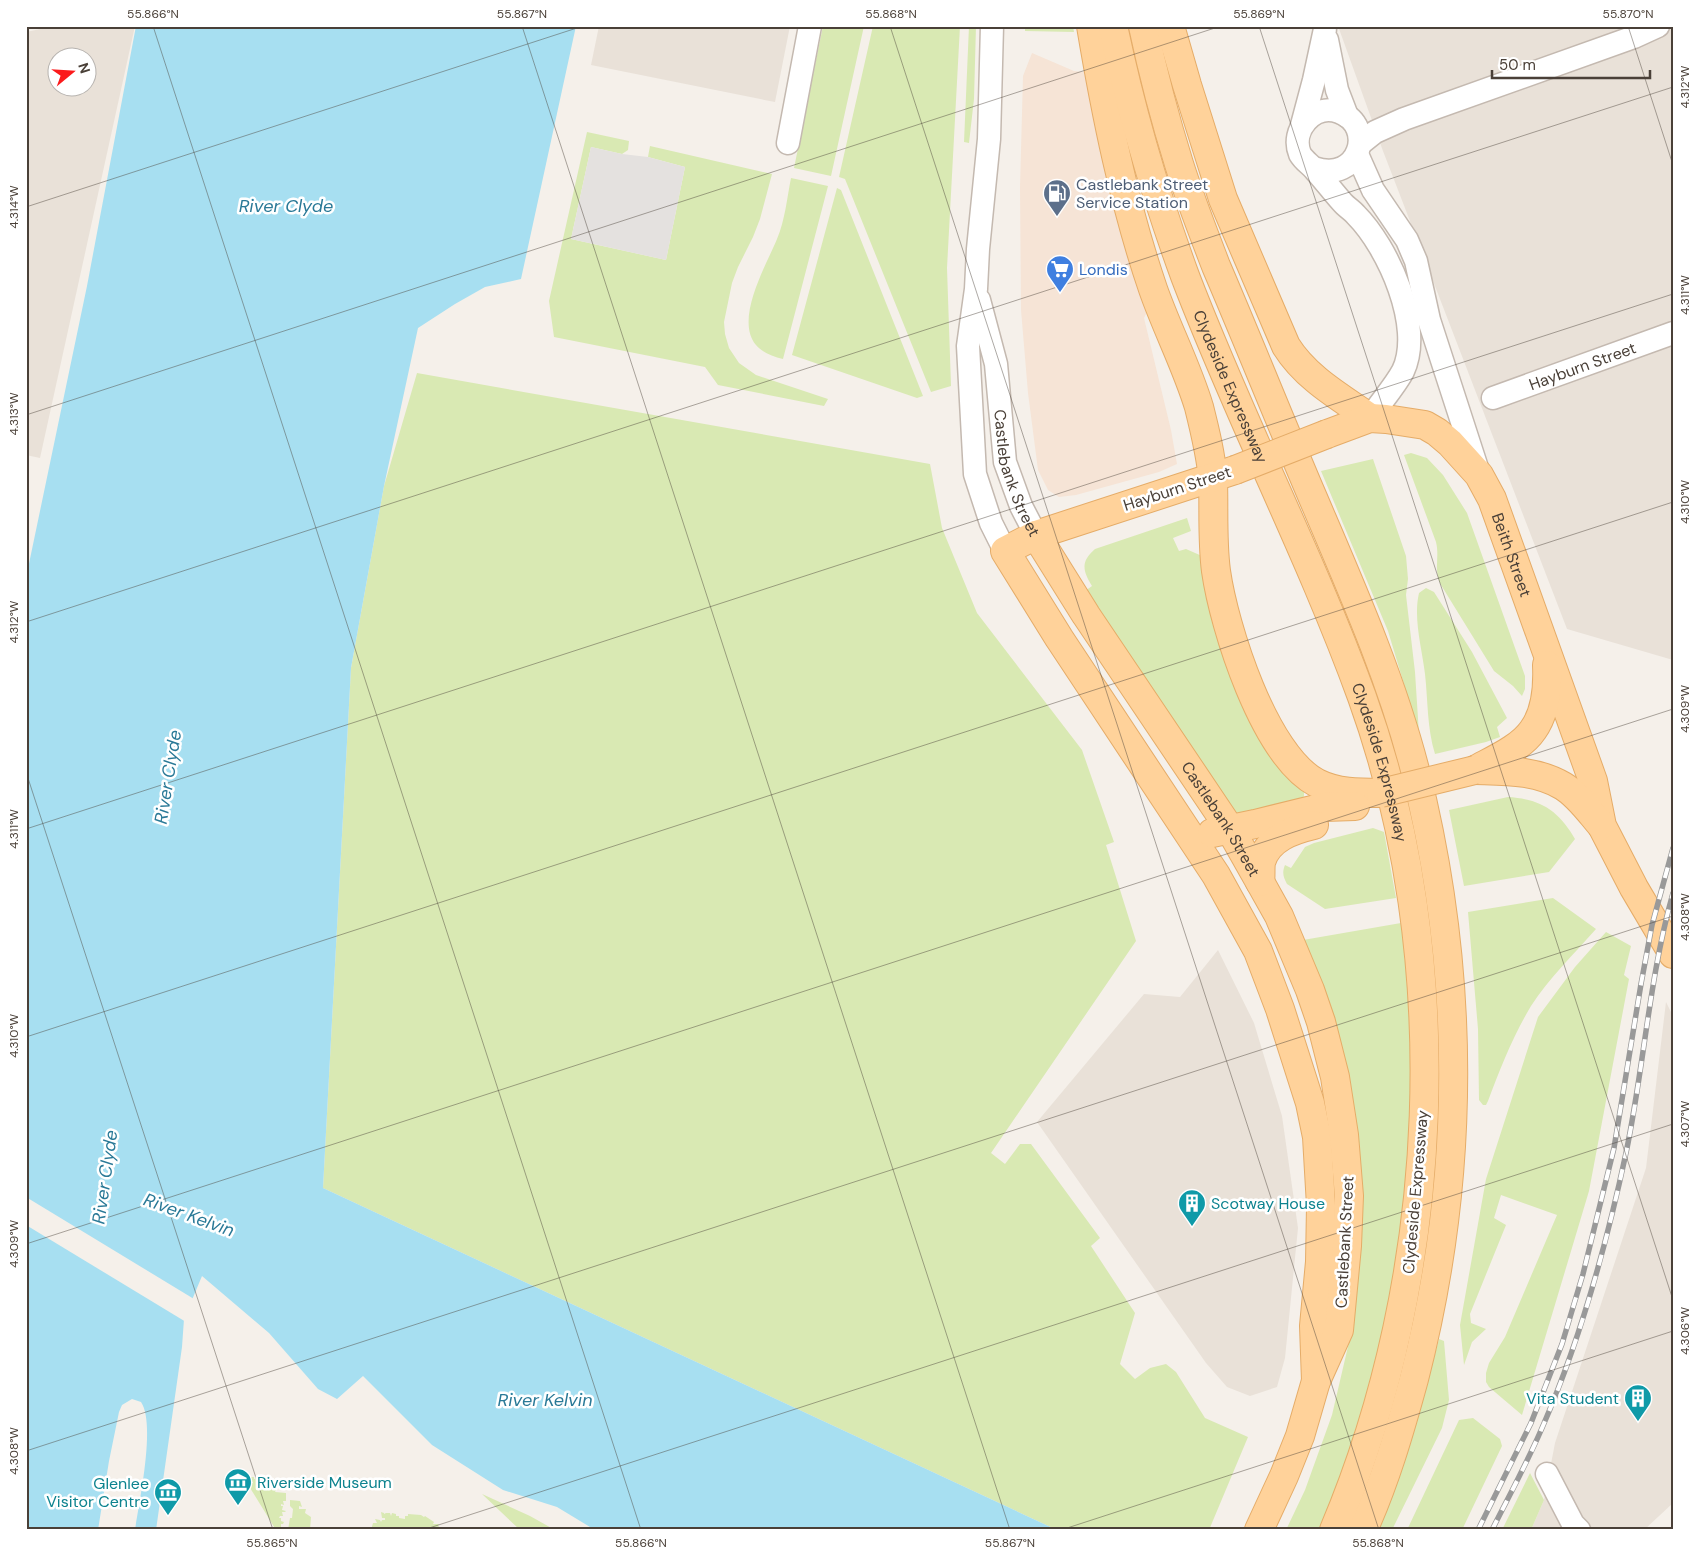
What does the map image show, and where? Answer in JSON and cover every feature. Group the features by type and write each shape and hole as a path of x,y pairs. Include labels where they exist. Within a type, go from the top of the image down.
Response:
{"main road":[{"path":"1091,26 1115,154 1153,288 1198,405 1208,442 1224,474 1213,537 1216,572 1223,607 1244,674 1260,711 1272,732 1289,757 1301,770 1314,781 1328,788 1346,792 1381,793"},
{"name":"Clydeside Expressway","path":"1113,26 1143,150 1185,276 1334,628 1362,700 1381,759 1395,813 1418,943 1423,994 1424,1104 1423,1143 1413,1238 1399,1322 1381,1396 1362,1456 1334,1530"},
{"name":"Clydeside Expressway","path":"1143,26 1179,166 1202,229 1339,558 1389,686 1415,769 1442,914 1449,966 1454,1051 1454,1112 1444,1226 1426,1332 1406,1410 1385,1475 1363,1530"},
{"path":"1170,26 1223,199 1286,346 1300,366 1310,376 1370,418"},
{"name":"Hayburn Street","path":"1005,551 1036,535 1224,474 1370,418 1386,418 1425,425 1450,443 1479,475"},
{"name":"Beith Street","path":"1479,475 1492,499 1593,781 1602,826 1634,888 1673,954"},
{"name":"Castlebank Street","path":"1036,535 1086,615 1230,829 1279,916 1310,990 1329,1048 1339,1096 1348,1167 1349,1206 1339,1330 1316,1381 1300,1436 1259,1530"},
{"name":"Castlebank Street","path":"1005,551 1070,654 1216,875 1258,951 1280,1009 1310,1103 1317,1137 1322,1206 1320,1262 1314,1326 1316,1381"},
{"path":"1475,770 1515,746 1533,730 1544,704 1548,681 1547,655"},
{"path":"1260,882 1261,862 1268,849 1279,838 1290,831 1327,821 1381,793 1475,770 1524,772 1555,782 1564,786 1580,800 1602,826"},
{"path":"1191,837 1324,807 1355,806"},
{"path":"1322,1206 1349,1206"}],"street":[{"path":"788,143 810,26"},
{"name":"Castlebank Street","path":"992,26 989,139 976,289 968,346 975,474 991,523 1005,551"},
{"path":"1314,168 1323,172 1343,169 1351,163 1358,149 1375,132 1404,119 1634,38 1658,26"},
{"name":"Beith Street","path":"1325,28 1314,80 1298,134 1299,150 1306,162 1314,168 1343,204 1356,215 1385,253 1395,273 1409,334 1408,350 1403,371 1370,418"},
{"name":"Beith Street","path":"1325,28 1337,90 1349,118 1359,134 1358,149 1373,190 1407,240 1416,261 1429,320 1479,475"},
{"path":"1302,125 1308,117 1317,112 1327,110 1338,112 1349,118 1404,119"},
{"name":"Castlebank Street","path":"976,289 996,364 1005,462 1021,506 1036,535"},
{"name":"Hayburn Street","path":"1493,398 1673,333"},
{"path":"1547,1474 1573,1528"}],"shaded area":[{"path":"55,26 135,26 40,458 26,455 26,32"},
{"path":"599,26 790,26 775,102 591,65"},
{"path":"1338,26 1672,26 1673,660 1567,629 1383,151"},
{"path":"1032,53 1074,71 1084,72 1095,121 1149,308 1144,318 1171,430 1177,464 1159,472 1076,495 1059,497 1048,490 1038,470 1028,393 1021,310 1020,187 1023,76"},
{"path":"591,147 622,154 648,157 685,167 666,260 571,239"},
{"path":"1218,950 1254,1023 1282,1116 1298,1228 1285,1358 1277,1387 1250,1396 1227,1387 1206,1363 1037,1122 1144,994 1180,997"},
{"path":"1666,1002 1673,1016 1673,1503 1644,1530 1531,1530 1544,1500 1555,1443 1646,1168"}],"green space":[{"path":"823,26 864,26 831,176 794,168"},
{"path":"873,26 960,26 947,268 951,386 931,392 845,179 839,177"},
{"path":"969,26 976,26 974,99 969,143 964,142"},
{"path":"1025,26 1073,26 1074,32 1025,31"},
{"path":"587,132 629,141 628,150 622,154 591,147 571,239 666,260 685,167 648,157 650,146 772,174 760,219 732,283 724,322 725,334 729,348 739,363 756,375 828,399 824,406 718,385 705,367 554,337 549,301"},
{"path":"791,178 828,186 783,359 768,354 756,345 750,334 749,321 750,307 760,277 782,224"},
{"path":"837,188 841,190 923,396 917,398 792,355"},
{"path":"417,373 930,464 942,528 977,613 1082,750 1114,842 1106,845 1136,941 991,1153 1005,1164 1020,1144 1031,1144 1100,1238 1091,1246 1135,1313 1120,1364 1135,1379 1150,1368 1166,1364 1176,1372 1205,1418 1248,1437 1209,1530 1057,1530 323,1188 351,668 384,486"},
{"path":"1411,453 1427,458 1443,475 1467,513 1525,676 1525,689 1522,696 1494,671 1441,585 1437,574 1436,542 1404,455"},
{"path":"1373,459 1406,556 1408,579 1406,595 1415,672 1419,734 1388,631 1321,471"},
{"path":"1187,518 1191,531 1173,538 1179,551 1186,549 1202,556 1304,788 1302,800 1235,816 1085,591 1092,586 1085,571 1085,562 1095,549"},
{"path":"1426,588 1434,592 1472,652 1507,718 1497,727 1500,737 1435,754 1429,724 1425,674 1417,623 1419,593"},
{"path":"1508,797 1530,800 1548,808 1569,829 1575,839 1549,872 1464,886 1449,810"},
{"path":"1373,828 1384,832 1396,898 1325,909 1287,884 1283,874 1285,865 1291,868 1305,847"},
{"path":"1553,898 1596,929 1554,976 1531,1006 1502,1065 1488,1101 1486,1105 1483,1105 1479,1100 1478,1029 1468,912"},
{"path":"1401,923 1410,1026 1411,1129 1406,1206 1391,1296 1384,1330 1356,1431 1320,1530 1286,1530 1305,1490 1332,1415 1350,1338 1360,1257 1303,940"},
{"path":"1606,932 1631,946 1624,975 1629,979 1589,1191 1522,1415 1489,1387 1486,1382 1486,1373 1489,1363 1505,1337 1557,1215 1501,1195 1494,1218 1506,1225 1470,1314 1471,1323 1486,1329 1472,1342 1464,1365 1460,1325 1486,1179 1538,1017 1575,967"},
{"path":"1439,1339 1444,1341 1449,1400 1442,1428 1392,1530 1379,1530 1405,1459"},
{"path":"1473,1418 1500,1439 1502,1446 1462,1530 1407,1530 1459,1420"},
{"path":"1530,1473 1544,1500 1531,1530 1502,1530"},
{"path":"250,1477 254,1477 254,1479 267,1479 267,1483 278,1486 275,1492 286,1493 286,1501 283,1501 284,1505 281,1504 281,1506 283,1506 282,1510 286,1511 282,1512 283,1516 279,1518 284,1522 279,1530 276,1530 247,1483 253,1483 250,1481"},
{"path":"482,1494 530,1516 555,1530 520,1530"},
{"path":"290,1500 300,1501 302,1507 299,1506 299,1509 306,1509 305,1513 311,1517 310,1530 288,1530 293,1509 290,1506"},
{"path":"381,1512 384,1514 390,1513 391,1516 392,1513 396,1514 399,1518 405,1519 405,1516 408,1516 408,1514 425,1516 434,1522 433,1524 439,1524 438,1526 441,1528 440,1530 397,1530 389,1527 381,1530 371,1530 373,1523 377,1523 375,1519 381,1522 385,1520 385,1518 382,1518"}],"water":[{"name":"River Clyde","path":"136,26 576,26 521,279 485,287 418,328 384,486 351,668 323,1188 1057,1530 595,1530 557,1507 503,1490 432,1445 363,1376 337,1399 318,1389 269,1333 202,1276 184,1319 182,1347 156,1530 135,1530 143,1483 147,1427 141,1402 132,1399 122,1405 119,1412 98,1530 26,1530 26,578 87,286"}],"pier":[{"path":"26,1197 194,1299 186,1322 26,1225"}],"railway":[{"path":"1478,1530 1531,1423 1562,1344 1583,1274 1614,1148 1652,925 1673,848"},
{"path":"1492,1530 1530,1454 1556,1395 1580,1328 1601,1258 1626,1153 1638,1088 1652,990 1673,893"}],"place":[{"name":"Castlebank Street Service Station","path":"1057,217"},
{"name":"Londis","path":"1060,293"},
{"name":"Scotway House","path":"1192,1227"},
{"name":"Vita Student","path":"1638,1422"},
{"name":"Riverside Museum","path":"238,1506"},
{"name":"Glenlee Visitor Centre","path":"168,1516"}],"water label":[{"name":"River Kelvin","path":"189,1215"},
{"name":"River Kelvin","path":"545,1400"}]}
